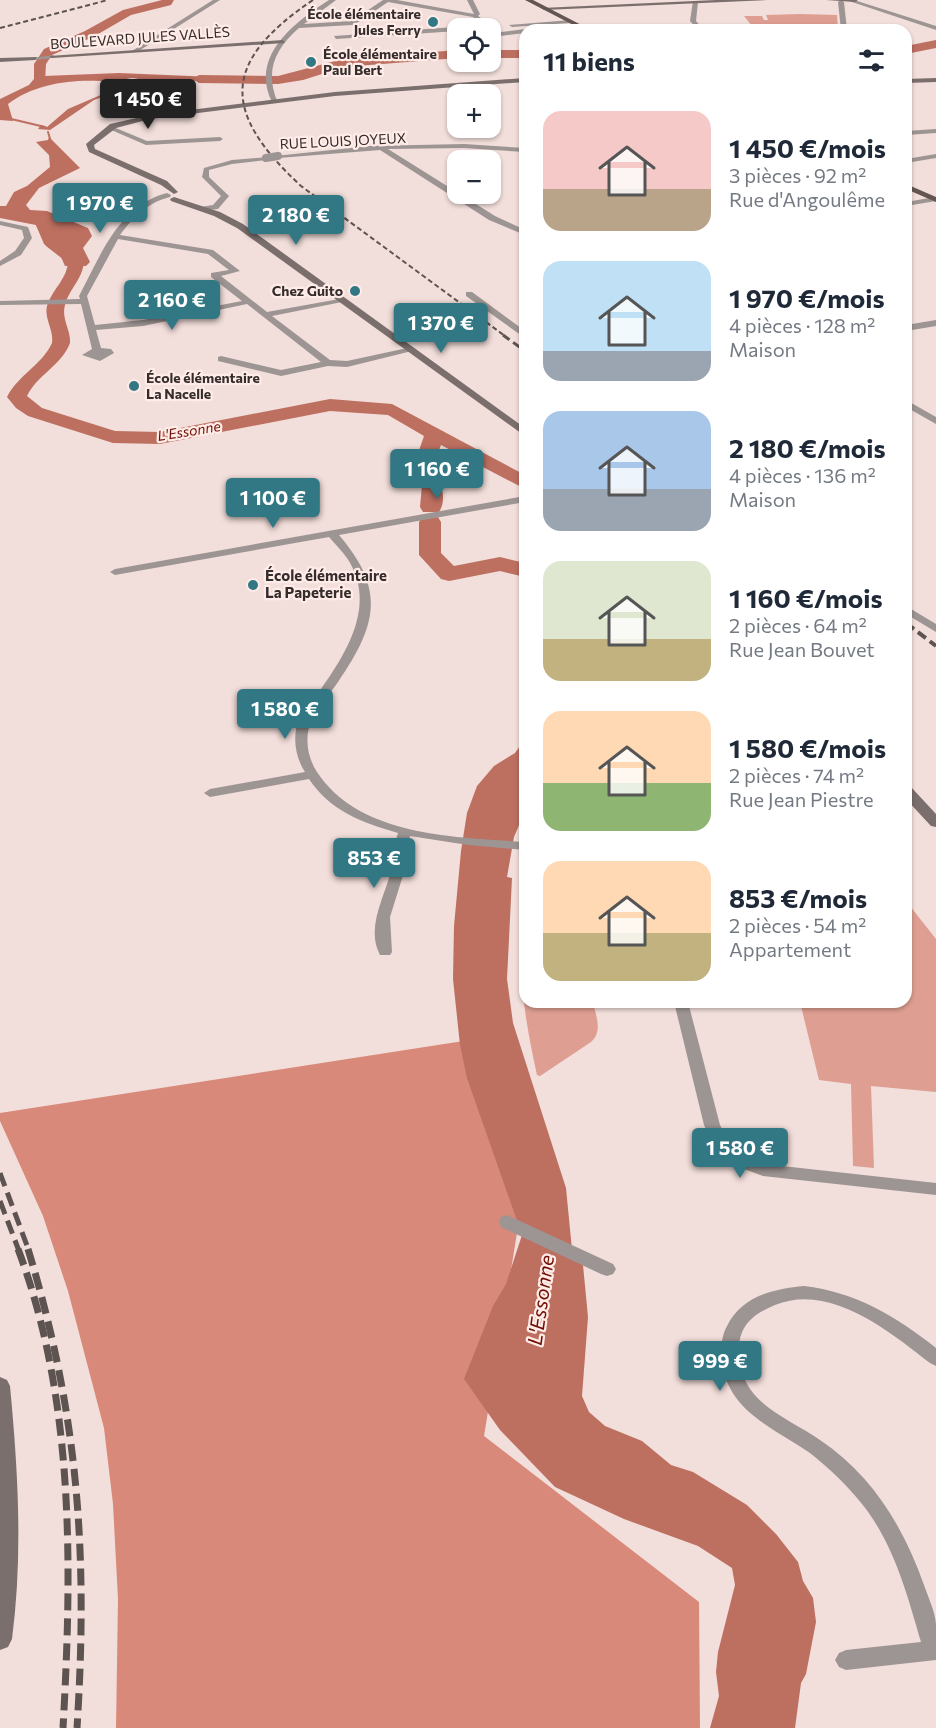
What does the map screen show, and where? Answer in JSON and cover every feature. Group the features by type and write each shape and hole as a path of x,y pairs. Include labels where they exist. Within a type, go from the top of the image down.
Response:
{"main road":[{"path":"528,0 576,24"},
{"path":"912,189 935,200"}],"street":[{"path":"135,51 217,0"},
{"path":"274,101 267,81 274,55 297,26 333,0"},
{"path":"297,26 353,23 387,0 478,18"},
{"path":"470,0 477,14 475,16"},
{"path":"571,0 581,5"},
{"path":"544,8 765,0"},
{"path":"829,0 841,2 853,0 936,28"},
{"path":"696,2 693,21 696,24"},
{"path":"841,2 843,24"},
{"path":"909,20 927,17"},
{"path":"522,24 570,21"},
{"path":"353,23 367,34"},
{"path":"501,25 519,24"},
{"path":"336,37 447,30"},
{"path":"502,34 519,32"},
{"path":"502,34 519,39"},
{"name":"BOULEVARD JULES VALLÈS","path":"0,60 283,42"},
{"path":"519,80 354,92 150,117 111,128 91,142 90,148 164,183 172,196 204,205 218,203 342,300 519,429"},
{"path":"912,81 932,80"},
{"path":"111,128 146,143 220,139"},
{"path":"912,133 936,131"},
{"name":"RUE LOUIS JOYEUX","path":"218,203 225,193 205,177 206,169 278,156 383,149 482,147 519,150"},
{"path":"383,149 492,218 519,231"},
{"path":"912,160 936,156"},
{"path":"97,350 83,301 114,236 134,213 150,202 172,196 187,196 240,226 332,295 342,300"},
{"path":"912,203 935,200"},
{"path":"0,223 25,230 28,238 18,253 0,264"},
{"path":"114,236 210,252 236,271 214,275 328,363"},
{"path":"469,294 519,331"},
{"path":"265,315 342,300"},
{"path":"0,303 83,301"},
{"path":"91,328 143,323 247,302"},
{"path":"912,327 936,323"},
{"path":"221,359 281,373 328,363 347,364 412,350"},
{"path":"912,407 936,421"},
{"path":"115,572 519,500"},
{"path":"331,533 343,544 356,563 366,606 365,621 352,654 303,727 300,740 311,775 320,787 350,811 405,832 519,846"},
{"path":"912,613 936,629"},
{"path":"210,793 311,775"},
{"path":"912,797 936,823"},
{"path":"385,952 382,917 398,870 400,841 405,832"},
{"path":"683,1008 712,1125 720,1143 734,1156 764,1170 936,1189"},
{"path":"507,1222 608,1269"},
{"path":"846,1660 935,1650 908,1569 890,1529 854,1480 832,1460 750,1404 733,1375 731,1335 741,1318 751,1308 766,1299 783,1293 825,1294 852,1303 886,1321 936,1358"},
{"path":"0,1386 5,1440 4,1543 9,1567 0,1639"}],"shaded area":[{"path":"766,15 837,15 838,24 750,24 744,16 762,16 764,20 768,20"},
{"path":"912,909 936,939 936,1092 871,1086 874,1168 853,1166 851,1084 819,1080 801,1008 912,1008"},
{"path":"525,1008 594,1008 598,1024 595,1038 540,1076 537,1075"},
{"path":"470,1040 523,1196 484,1436 699,1602 700,1728 116,1728 118,1599 113,1504 104,1428 68,1291 43,1216 0,1121 0,1113"}],"water":[{"path":"40,73 44,76 119,73 237,78 237,82 164,80 145,82 94,100 50,130 38,129 41,125 47,127 68,109 138,79 130,78 116,82 58,83 31,91 8,104 13,121 0,120 0,99 29,85"},
{"path":"49,137 80,168 39,188 26,205 30,210 47,211 88,228 92,236 83,248 90,262 86,266 65,266 61,257 44,244 36,225 0,218 0,206 6,206 14,192 27,186 50,167 49,155 36,142 48,140"},
{"path":"519,747 519,825 514,837 507,877 512,878 507,979 513,1023 566,1188 573,1260 583,1265 588,1317 582,1396 589,1412 605,1426 642,1441 671,1465 693,1472 747,1505 776,1534 798,1562 803,1581 813,1598 816,1622 806,1674 801,1683 795,1728 710,1728 719,1696 716,1672 718,1652 735,1585 732,1568 698,1546 624,1519 555,1487 500,1430 464,1379 493,1306 506,1284 522,1235 467,1078 460,1045 453,979 454,926 467,813 477,786 494,766 515,753"}],"waterway":[{"name":"L'Essonne","path":"36,84 40,79 40,64 48,52 89,34 127,12 167,3 168,0"},
{"name":"L'Essonne","path":"912,49 936,44"},
{"name":"L'Essonne","path":"501,54 519,54"},
{"name":"L'Essonne","path":"199,79 278,80 298,77 343,63 447,55"},
{"path":"7,118 45,127"},
{"name":"L'Essonne","path":"48,132 51,142"},
{"name":"L'Essonne","path":"0,211 41,220 52,243 76,261 73,275 56,305 55,317 62,339 59,348 55,355 26,383 17,397 35,412 113,437 160,438 330,405 392,410 435,434"},
{"path":"431,507 432,485 426,459 435,434"},
{"name":"L'Essonne","path":"435,434 519,480"},
{"path":"430,522 430,555 449,574 500,564 519,569"}],"railway":[{"path":"0,28 108,0"},
{"path":"313,0 283,23 261,45 248,67 242,88 245,111 256,134 275,159 301,186 505,336"},
{"path":"503,335 519,347"},
{"path":"912,628 936,646"},
{"path":"0,1173 29,1251"},
{"path":"0,1201 19,1251"},
{"path":"18,1249 37,1306 60,1425 68,1546 63,1728"},
{"path":"28,1249 59,1370 76,1486 81,1604 77,1728"}],"place":[{"name":"École élémentaire Jules Ferry","path":"433,22"},
{"name":"École élémentaire Paul Bert","path":"311,62"},
{"name":"Chez Guito","path":"355,291"},
{"name":"École élémentaire La Nacelle","path":"134,386"},
{"name":"École élémentaire La Papeterie","path":"253,585"}]}
